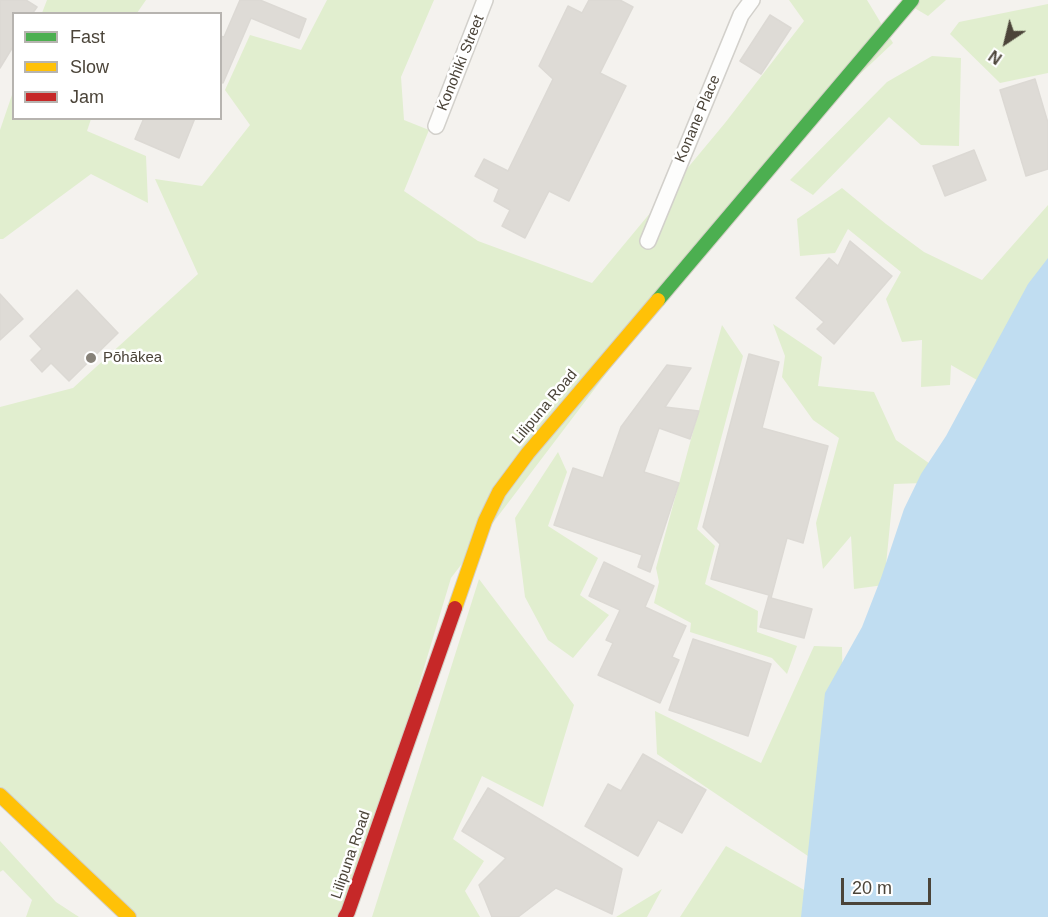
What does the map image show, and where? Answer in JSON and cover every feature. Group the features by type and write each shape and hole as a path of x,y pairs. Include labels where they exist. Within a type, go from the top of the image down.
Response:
{"street":[{"name":"Lilipuna Road","path":"345,917 485,521 500,492 528,453 912,0"},
{"path":"0,795 129,917"}],"lane":[{"name":"Konohiki Street","path":"435,126 485,0"},
{"name":"Konane Place","path":"648,241 741,15 752,0"}],"green space":[{"path":"47,0 146,0 138,12 42,12"},
{"path":"327,0 434,0 401,77 404,120 429,130 404,191 478,241 592,283 725,123 804,21 789,0 867,0 893,43 767,162 451,578 349,917 121,917 0,805 0,407 73,388 198,274 155,179 202,186 250,125 225,90 250,35 301,50"},
{"path":"901,0 946,0 928,16"},
{"path":"1048,4 1048,73 1000,83 950,34 959,22"},
{"path":"932,56 961,58 959,146 921,145 889,117 813,195 790,180 887,82"},
{"path":"12,95 12,120 91,120 87,131 146,156 148,203 91,174 0,239 0,130"},
{"path":"842,188 924,252 982,280 1048,205 1048,331 989,387 951,365 950,385 921,387 922,340 902,342 886,299 901,272 848,229 835,253 800,256 797,219"},
{"path":"773,324 822,357 818,386 874,392 896,440 933,466 923,483 894,484 884,585 854,589 851,536 823,569 816,523 839,438 813,420 782,377 785,356"},
{"path":"722,325 743,356 697,529 715,546 705,584 758,611 757,632 797,646 787,674 772,658 690,632 691,623 654,603 659,582 656,568"},
{"path":"558,452 567,472 548,526 598,558 580,595 609,615 573,658 548,640 525,597 515,518"},
{"path":"479,579 574,705 543,807 482,776 453,839 484,861 465,891 480,917 372,917"},
{"path":"814,646 842,647 844,746 836,875 657,754 655,711 761,763"},
{"path":"0,841 56,902 79,917 26,917 32,900 3,870 0,872"},
{"path":"726,846 822,900 812,917 680,917"},
{"path":"662,889 647,917 616,917"}],"water":[{"path":"1048,258 1048,917 801,917 825,693 862,627 904,509 921,474 946,436 1028,284"}],"building":[{"path":"0,0 26,0 37,7 33,12 12,12 12,48 0,68"},
{"path":"240,0 260,0 306,19 299,38 251,18 223,83 222,36 224,37"},
{"path":"589,0 620,0 633,7 600,73 626,86 569,201 549,191 525,238 502,226 510,210 494,201 499,189 475,176 484,159 508,171 553,79 539,66 568,6 582,13"},
{"path":"770,15 791,28 761,74 740,61"},
{"path":"1035,79 1048,123 1048,169 1026,176 1000,90"},
{"path":"143,120 194,120 179,158 135,139"},
{"path":"974,150 986,180 945,196 933,166"},
{"path":"850,241 892,276 834,344 817,329 824,322 796,298 829,258 838,266"},
{"path":"77,290 118,333 69,381 51,363 42,372 31,360 42,349 30,336"},
{"path":"0,294 23,319 0,340"},
{"path":"749,354 779,362 762,428 828,446 803,543 787,538 771,598 812,609 804,638 760,627 769,595 711,579 720,544 703,527"},
{"path":"667,365 691,368 665,407 699,411 690,439 659,428 644,472 679,483 650,572 638,567 642,555 554,525 573,468 603,478 621,427"},
{"path":"604,562 654,586 645,607 686,626 672,657 679,660 660,703 598,675 613,643 606,640 620,610 589,596"},
{"path":"693,639 771,664 748,736 669,710"},
{"path":"643,754 706,790 682,833 658,820 638,856 585,826 608,784 621,791"},
{"path":"488,788 622,869 612,914 556,888 518,917 492,917 479,885 506,858 462,831"}],"traffic: fast":[{"path":"658,300 912,0"}],"traffic: slow":[{"path":"455,608 485,521 499,492 528,453 658,300"},
{"path":"0,795 129,917"}],"traffic: jam":[{"path":"345,917 455,608"}],"place":[{"name":"Pōhākea","path":"91,358"}]}
